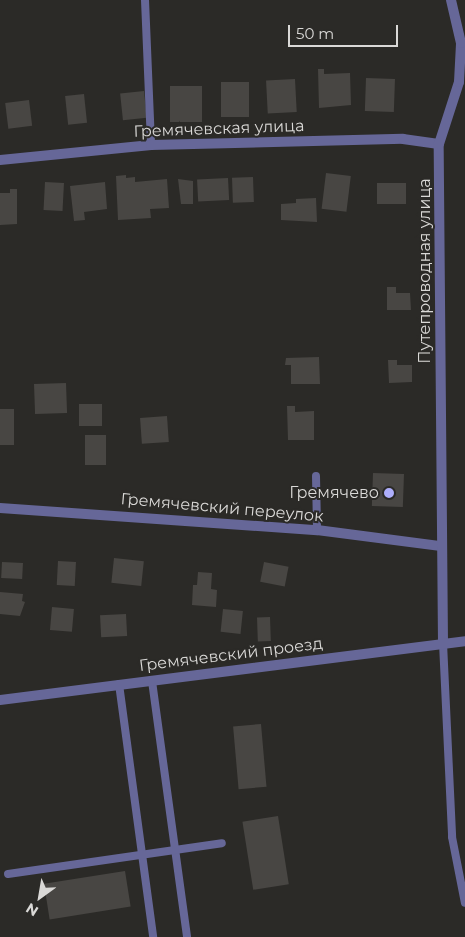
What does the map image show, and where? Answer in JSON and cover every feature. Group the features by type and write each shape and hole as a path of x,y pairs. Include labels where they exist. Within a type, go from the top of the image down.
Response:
{"street":[{"name":"Путепроводная улица","path":"443,643 439,144 459,82 461,43 451,0"},
{"name":"Гремячевская улица","path":"0,160 151,145 403,138 439,144"},
{"name":"Гремячевский переулок","path":"0,508 317,530 442,546"},
{"name":"Гремячевский проезд","path":"0,700 465,641"}],"lane":[{"path":"145,0 151,145"},
{"path":"316,476 317,530"},
{"path":"443,643 452,837 465,903"},
{"path":"152,681 187,937"},
{"path":"118,684 153,937"},
{"path":"8,874 222,843"}],"building":[{"path":"318,69 324,69 324,74 350,73 351,105 319,108"},
{"path":"366,78 395,79 394,112 365,111"},
{"path":"295,79 297,112 268,113 266,81"},
{"path":"221,82 249,82 249,117 221,117"},
{"path":"170,86 202,86 202,122 170,122"},
{"path":"144,91 147,118 123,120 120,94"},
{"path":"84,94 87,123 68,125 65,96"},
{"path":"29,100 32,126 8,129 5,103"},
{"path":"326,173 351,176 346,212 322,209"},
{"path":"126,175 126,178 135,177 135,182 167,179 169,208 150,209 151,218 118,220 116,176"},
{"path":"253,177 254,202 233,203 232,178"},
{"path":"228,178 229,200 198,202 197,180"},
{"path":"178,179 193,181 193,204 181,204"},
{"path":"45,182 64,183 63,211 44,210"},
{"path":"105,182 107,209 84,212 85,220 74,221 70,186"},
{"path":"377,183 406,183 406,204 377,204"},
{"path":"10,189 17,189 17,224 0,225 0,193 10,193"},
{"path":"316,198 317,222 281,220 281,204 296,203 296,199"},
{"path":"387,287 396,287 396,293 410,293 411,310 387,310"},
{"path":"319,357 320,384 291,384 291,365 285,365 286,358"},
{"path":"388,360 397,360 397,365 412,365 412,382 389,383"},
{"path":"66,383 67,413 35,414 34,384"},
{"path":"79,404 102,404 102,426 79,426"},
{"path":"287,406 295,406 295,412 314,411 314,440 288,440"},
{"path":"0,409 14,409 14,445 0,445"},
{"path":"167,416 169,442 142,444 140,418"},
{"path":"85,435 106,435 106,465 85,465"},
{"path":"373,473 404,474 403,507 372,506"},
{"path":"114,558 144,561 141,586 111,583"},
{"path":"58,561 76,562 75,586 57,585"},
{"path":"2,562 23,563 22,579 1,578"},
{"path":"264,562 289,567 285,586 260,582"},
{"path":"198,572 212,573 211,589 217,590 216,607 192,605 193,585 197,585"},
{"path":"0,592 23,594 22,601 25,602 20,616 0,614"},
{"path":"52,607 74,609 72,632 50,630"},
{"path":"223,609 243,611 240,634 221,632"},
{"path":"126,614 127,636 101,637 100,615"},
{"path":"257,617 270,617 271,641 258,641"},
{"path":"261,724 266,787 239,789 233,726"},
{"path":"278,816 289,884 253,890 242,822"},
{"path":"125,871 131,907 50,919 44,884"}],"place":[{"name":"Гремячево","path":"389,493"}]}
